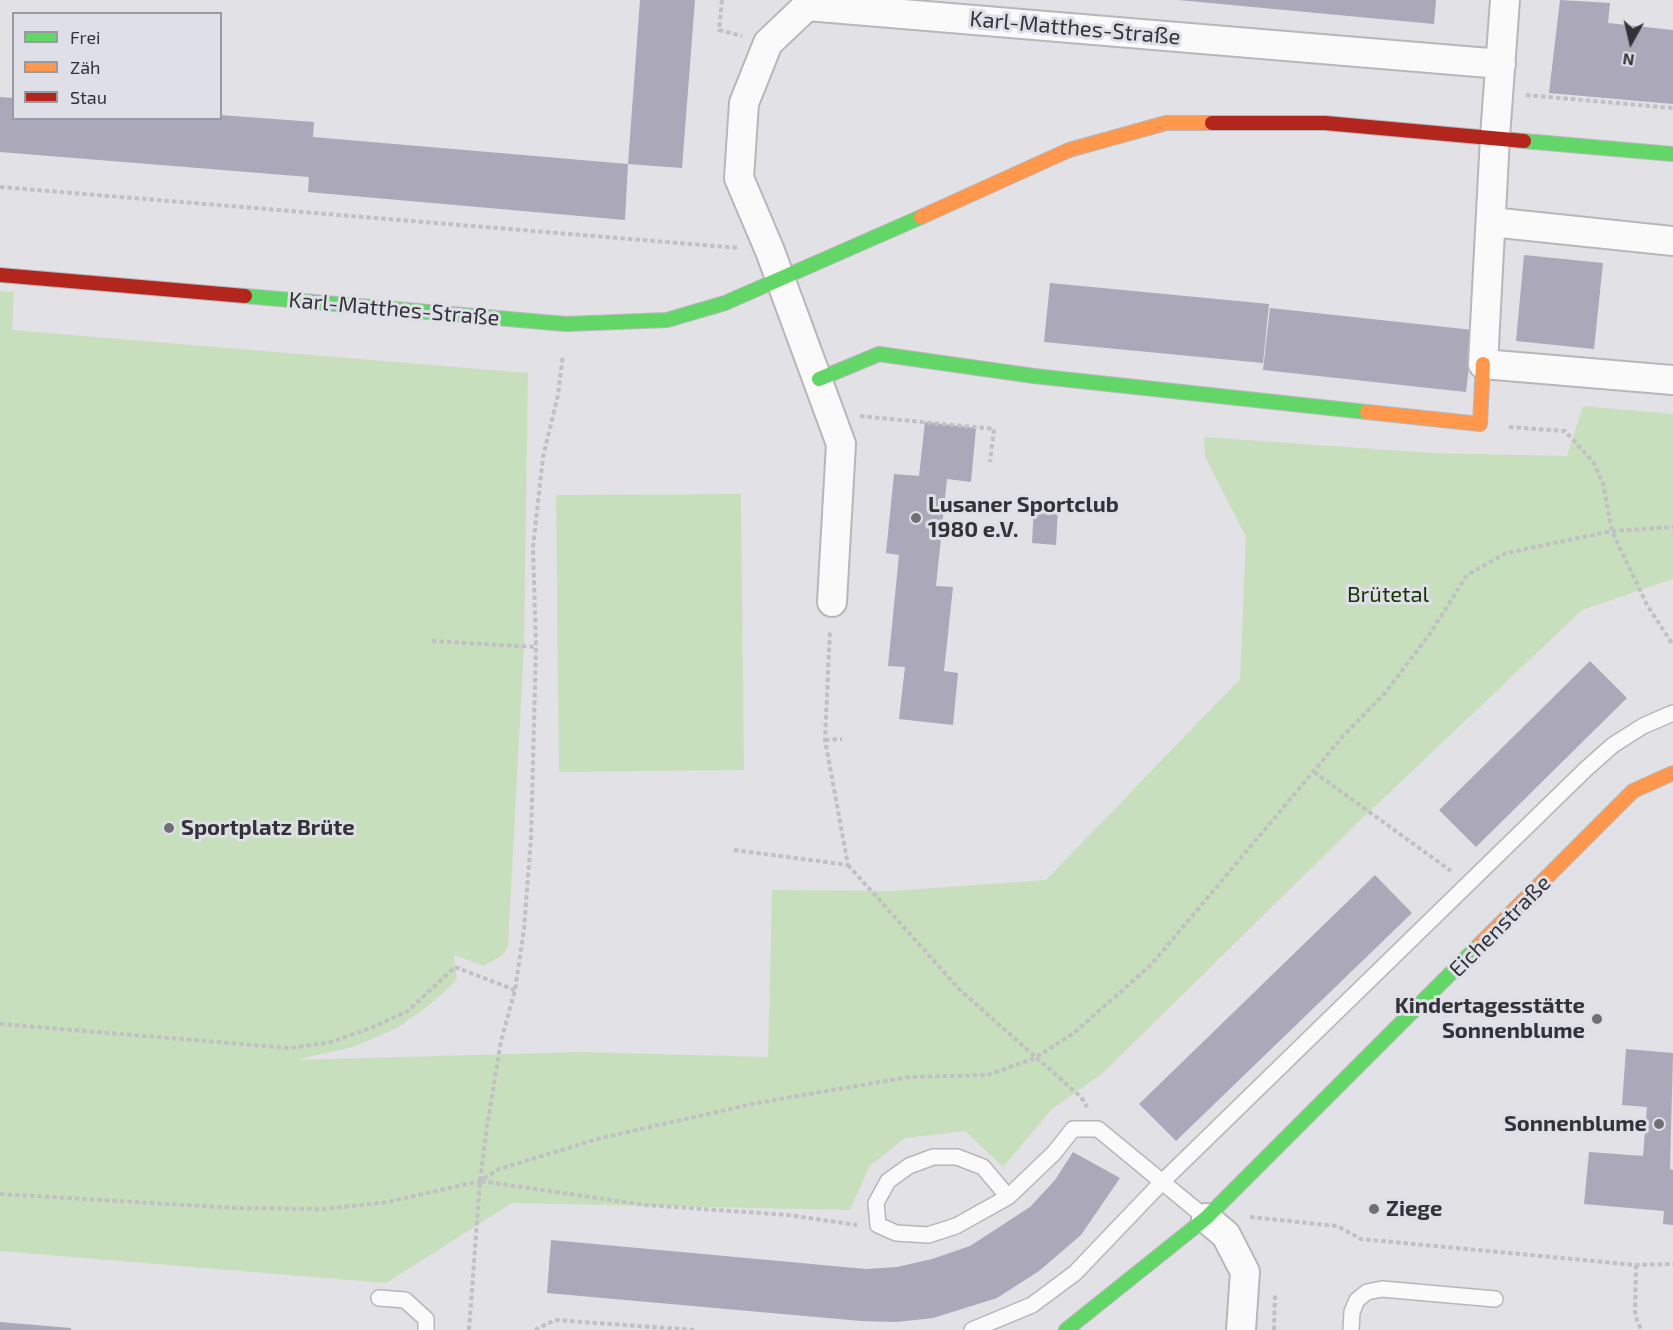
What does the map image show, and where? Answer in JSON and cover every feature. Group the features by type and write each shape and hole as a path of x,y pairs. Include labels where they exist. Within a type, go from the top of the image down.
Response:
{"street":[{"path":"819,379 879,354 1034,376 1480,424 1495,137 1505,0"},
{"name":"Karl-Matthes-Straße","path":"832,602 841,444 781,279 739,178 744,103 768,43 807,6 1501,64"},
{"name":"Karl-Matthes-Straße","path":"0,274 566,324 667,320 725,303 1069,150 1166,123 1325,123 1673,154"},
{"path":"1491,222 1673,241"},
{"path":"1484,364 1673,380"},
{"name":"Eichenstraße","path":"1066,1330 1206,1218 1633,791 1673,773"},
{"path":"1206,1218 1226,1235 1245,1272 1241,1330"}],"lane":[{"path":"972,1330 1032,1305 1075,1274 1163,1181 1613,745 1643,726 1673,713"},
{"path":"1008,1197 983,1167 957,1157 933,1157 909,1166 888,1181 876,1203 878,1225 896,1233 928,1235 956,1226 1008,1197 1054,1153 1073,1129 1098,1129 1206,1218"},
{"path":"1351,1330 1352,1312 1358,1300 1367,1292 1382,1289 1495,1299"},
{"path":"379,1298 405,1300 426,1319 426,1330"}],"path":[{"path":"722,0 719,30 768,43"},
{"path":"1498,93 1673,108"},
{"path":"0,187 770,251"},
{"path":"469,1330 480,1181 487,1127 501,1041 515,990 524,929 531,838 536,647 533,547 543,457 558,395 566,324"},
{"path":"832,418 851,415 994,429 990,462"},
{"path":"1480,424 1565,431 1593,463 1603,484 1612,531 1647,605 1673,645"},
{"path":"0,1194 236,1208 323,1209 388,1202 480,1181 499,1169 602,1138 757,1103 909,1077 987,1075 1035,1058 1074,1033 1151,965 1344,735 1385,693 1429,635 1467,575 1506,554 1612,531 1673,527"},
{"path":"832,602 825,740 848,865 960,990 1081,1097 1098,1129"},
{"path":"432,641 536,647"},
{"path":"825,740 842,739"},
{"path":"1314,771 1388,828 1469,884"},
{"path":"734,850 848,865"},
{"path":"0,1024 290,1048 331,1042 390,1020 408,1011 455,967 515,990"},
{"path":"480,1181 645,1205 788,1215 866,1226 878,1225"},
{"path":"1253,1218 1337,1226 1361,1239 1636,1264 1673,1264"},
{"path":"1636,1264 1635,1315 1641,1330"},
{"path":"535,1330 555,1320 695,1330"}],"green space":[{"name":"Brütetal","path":"0,291 14,292 12,330 528,373 524,645 508,945 504,954 484,966 454,955 457,980 427,1007 397,1028 353,1047 295,1060 581,1052 768,1057 772,890 891,891 1046,880 1240,679 1246,537 1205,457 1204,437 1432,453 1567,456 1583,406 1673,414 1673,579 1582,610 1349,831 1103,1073 1052,1109 1003,1167 965,1131 905,1138 869,1167 850,1210 512,1203 386,1283 0,1251"},
{"path":"741,494 744,770 559,772 556,495"}],"building":[{"path":"640,0 695,0 682,168 628,164"},
{"path":"1178,0 1436,0 1434,24"},
{"path":"1560,0 1610,3 1608,23 1673,30 1673,104 1549,93"},
{"path":"0,97 12,98 12,120 222,120 222,115 314,122 313,137 628,164 625,220 308,192 309,177 0,152"},
{"path":"1524,255 1603,263 1594,349 1516,341"},
{"path":"1050,283 1269,304 1263,363 1044,342"},
{"path":"1270,308 1473,330 1466,392 1263,370"},
{"path":"925,422 976,428 971,482 947,479 936,586 953,587 944,671 958,673 953,725 899,719 905,667 888,666 899,555 886,553 894,474 919,476"},
{"path":"1034,507 1058,508 1056,545 1032,543"},
{"path":"1590,661 1627,698 1476,847 1439,810"},
{"path":"1375,875 1412,913 1176,1141 1139,1104"},
{"name":"Sonnenblume","path":"1626,1049 1673,1053 1670,1169 1673,1170 1673,1225 1663,1224 1664,1211 1584,1204 1589,1152 1643,1156 1647,1107 1622,1105"},
{"path":"1073,1152 1120,1178 1081,1235 1039,1271 997,1298 933,1318 896,1322 861,1321 547,1293 551,1240 866,1269 897,1267 932,1259 970,1246 1030,1207 1055,1180"},
{"path":"0,1322 71,1328 71,1330 0,1330"}],"traffic: fast":[{"path":"1524,141 1673,154"},
{"path":"245,296 566,324 667,320 725,303 921,217"},
{"path":"819,379 879,354 1034,376 1367,412"},
{"path":"1066,1330 1206,1218 1480,944"}],"traffic: slow":[{"path":"921,217 1069,150 1166,123 1212,123"},
{"path":"1367,412 1480,424 1483,364"},
{"path":"1480,944 1633,791 1673,773"}],"traffic: jam":[{"path":"1212,123 1325,123 1524,141"},
{"path":"0,275 245,296"}],"place":[{"name":"Lusaner Sportclub 1980 e.V.","path":"916,518"},
{"name":"Sportplatz Brüte","path":"169,828"},
{"name":"Kindertagesstätte Sonnenblume","path":"1597,1019"},
{"name":"Sonnenblume","path":"1659,1124"},
{"name":"Ziege","path":"1374,1209"}]}
